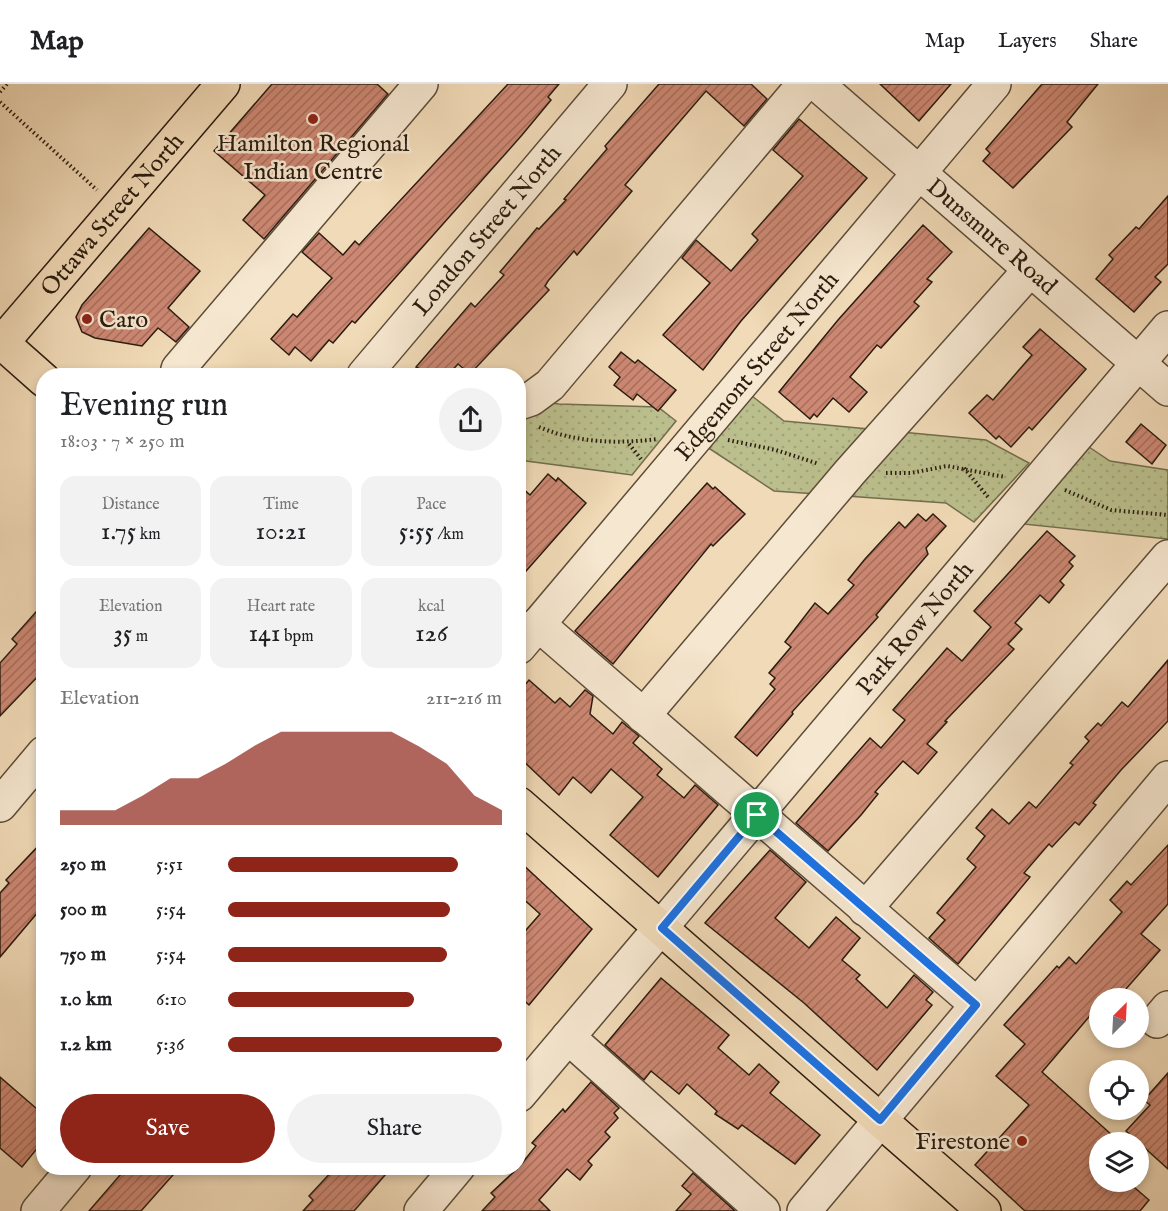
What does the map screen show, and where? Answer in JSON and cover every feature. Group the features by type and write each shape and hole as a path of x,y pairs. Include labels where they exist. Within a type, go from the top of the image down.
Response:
{"main road":[{"name":"Ottawa Street North","path":"1,343 223,84"},
{"path":"1,343 36,373"},
{"path":"526,810 984,1211"}],"street":[{"path":"179,368 421,84"},
{"name":"London Street North","path":"370,368 610,84"},
{"path":"526,414 531,399 550,385 804,84"},
{"name":"Dunsmure Road","path":"817,84 920,171 1168,389"},
{"name":"Edgemont Street North","path":"529,636 994,84"},
{"path":"643,716 850,472 1030,270"},
{"name":"Park Row North","path":"526,1087 1168,328"},
{"path":"865,909 1168,557"},
{"path":"529,636 643,716 976,1005"},
{"path":"0,805 36,762"},
{"path":"804,1211 1168,778"},
{"path":"568,1037 763,1211"},
{"path":"38,1211 68,1175"},
{"path":"421,1211 451,1175"}],"path":[{"path":"0,92 7,84"},
{"path":"0,102 117,209"},
{"path":"526,414 566,438"},
{"path":"964,467 1007,519"}],"green space":[{"path":"752,396 784,421 986,440 1029,463 974,522 946,503 774,491 707,447"},
{"path":"526,400 559,404 658,407 676,421 632,475 526,461"},
{"path":"1089,447 1110,461 1168,470 1168,539 1023,524"}],"building":[{"path":"272,84 377,84 388,94 264,239 243,220 265,195 214,151"},
{"path":"508,84 559,84 548,97 551,100 522,135 355,323 352,321 333,343 329,340 311,361 295,347 289,355 271,339 293,314 297,317 332,278 302,252 319,233 343,255 355,241 359,245"},
{"path":"659,84 751,84 767,99 744,126 706,91 625,185 632,191 577,255 574,251 548,281 545,286 549,290 476,368 463,368 458,364 454,368 416,367 471,303 475,307 504,275 500,272 537,228 539,229 566,200 564,199 607,149 605,146"},
{"path":"880,84 951,84 919,121"},
{"path":"1042,84 1098,84 1067,122 1072,127 1013,188 983,161 990,153 986,149"},
{"path":"799,119 867,178 741,321 703,370 663,335 710,283 682,258 696,240 731,271 758,240 752,234 803,176 773,150"},
{"path":"1168,196 1168,264 1155,277 1161,282 1134,312 1096,279 1113,259 1109,255 1136,227 1139,229"},
{"path":"923,225 952,252 927,279 932,282 914,302 919,306 881,348 877,345 850,377 867,392 849,412 833,398 817,417 814,414 810,419 779,392 838,320"},
{"path":"149,228 200,271 168,308 189,327 176,342 158,328 142,346 95,338 82,332 76,317 82,305"},
{"path":"1040,329 1086,369 1032,430 1029,427 1011,447 999,436 996,439 969,413 987,395 993,400 1032,355 1023,347"},
{"path":"621,352 635,363 638,360 676,390 658,411 637,394 633,400 614,385 620,377 609,367"},
{"path":"1141,424 1166,445 1152,464 1126,442"},
{"path":"548,474 556,481 558,478 586,503 526,571 526,491 530,495"},
{"path":"707,483 713,489 715,487 745,514 713,546 711,544 613,664 575,631"},
{"path":"918,514 926,521 933,514 946,526 926,548 928,554 876,615 878,617 792,712 793,714 757,756 735,737 775,689 770,684 775,678 769,673 791,647 785,642 815,603 828,614 854,585 848,580 865,559 899,522 905,528"},
{"path":"1047,531 1075,556 1069,562 1073,566 1060,581 1064,585 1049,603 1040,595 1015,623 1022,629 1008,644 1014,649 945,721 947,722 927,744 937,752 918,774 903,761 875,792 878,794 861,815 828,851 796,823 870,738 881,748 905,720 893,710 947,648 962,661 991,627 974,611"},
{"path":"36,612 36,678 0,716 0,663 17,644 12,639"},
{"path":"1168,660 1168,721 1121,770 1093,803 1096,805 1079,825 1075,822 1052,847 1049,844 1024,873 1030,877 958,964 929,938 945,920 937,913 976,867 967,859 985,836 976,828 992,809 1009,824 1029,802 1036,808 1073,765 1070,763 1089,741 1085,737 1098,723 1101,726 1122,702 1128,707"},
{"path":"529,680 555,703 560,698 570,707 585,690 593,696 590,714 613,734 622,722 639,736 633,743 662,769 657,775 684,798 695,785 718,805 658,877 610,835 643,797 611,769 591,793 573,777 559,795 526,764 526,684"},
{"path":"1168,845 1168,904 1141,934 1160,950 1127,988 1089,988 1089,1017 1042,1072 1089,1114 1089,1120 1095,1120 1109,1132 1089,1132 1089,1192 1140,1192 1149,1200 1140,1211 1025,1211 975,1165 1029,1105 996,1076 1025,1044 1004,1025 1057,966 1059,968 1069,957 1076,964 1122,912 1110,900 1127,881 1131,885"},
{"path":"36,848 36,914 0,957 0,893 9,883 6,880"},
{"path":"770,850 806,882 775,918 809,948 836,917 860,938 842,960 860,975 856,979 887,1008 914,975 933,992 926,1000 932,1005 877,1070 804,1003 705,923"},
{"path":"526,868 592,929 529,1005 526,1002 526,930 540,914 526,901"},
{"path":"661,978 729,1035 718,1048 749,1075 759,1064 779,1082 770,1093 820,1135 795,1164 742,1125 738,1129 715,1114 717,1111 687,1084 679,1094 651,1071 644,1080 605,1045"},
{"path":"1168,1073 1168,1169 1149,1152 1149,1132 1126,1131 1136,1120 1149,1120 1149,1094"},
{"path":"0,1077 36,1108 36,1150 22,1167 0,1148"},
{"path":"591,1082 619,1108 614,1113 618,1118 605,1132 610,1137 588,1161 592,1165 580,1180 567,1169 539,1200 550,1211 482,1211 495,1197 491,1193 510,1175 526,1175 526,1158 536,1146 532,1143 563,1109 565,1112"},
{"path":"693,1173 735,1211 676,1211 691,1194 682,1186"},
{"path":"120,1175 173,1175 141,1211 89,1211"},
{"path":"329,1175 385,1175 354,1211 303,1211 313,1200 309,1196"}],"place":[{"name":"Hamilton Regional Indian Centre","path":"313,119"},
{"name":"Caro","path":"87,319"},
{"name":"Firestone","path":"1022,1141"}],"route":[{"path":"757,815 976,1005 880,1120 662,928 757,815"}]}
